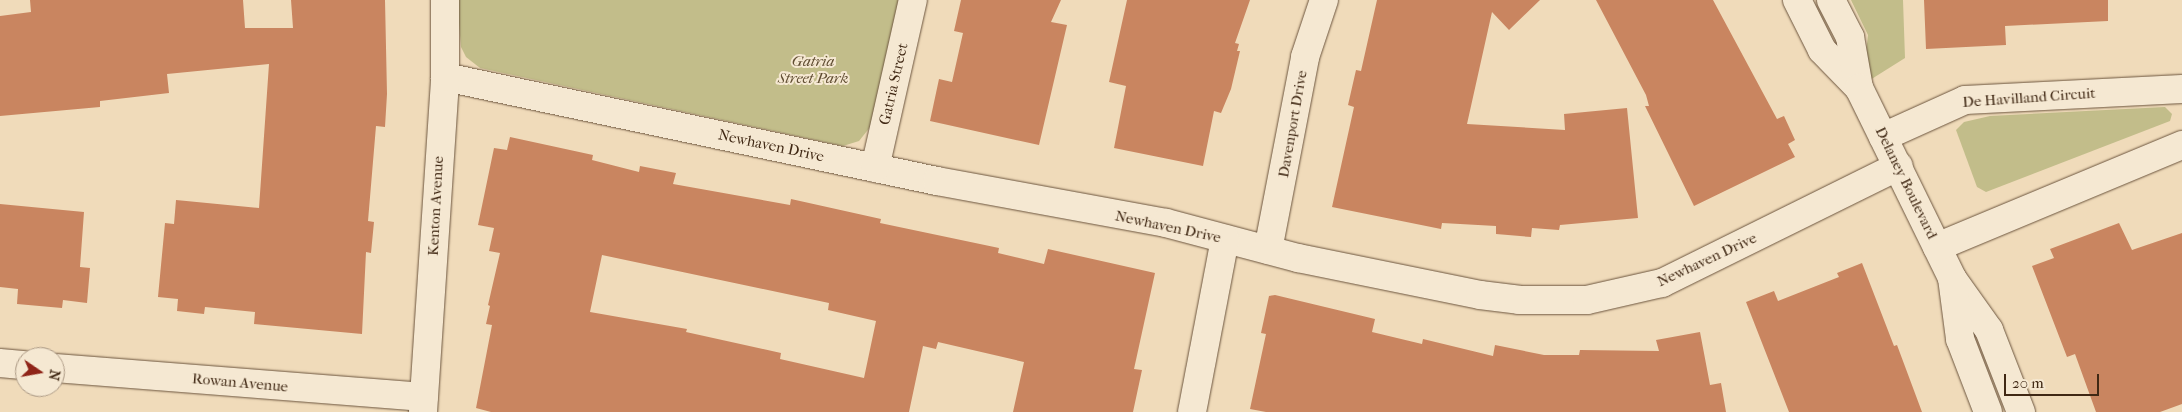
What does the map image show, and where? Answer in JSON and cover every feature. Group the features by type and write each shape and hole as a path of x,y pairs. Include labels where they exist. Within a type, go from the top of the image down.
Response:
{"street":[{"name":"Kenton Avenue","path":"423,404 445,77 445,0"},
{"name":"Gatria Street","path":"875,168 913,0"},
{"name":"Davenport Drive","path":"1268,250 1306,56 1324,0"},
{"name":"Delaney Boulevard","path":"1797,0 1822,50 1859,88"},
{"name":"Delaney Boulevard","path":"1831,0 1850,37 1859,88 1899,166 1952,278 1989,330 2021,412"},
{"name":"Newhaven Drive","path":"445,77 875,168 1166,223 1268,250 1480,295 1535,301 1587,300 1662,283 1899,166"},
{"name":"De Havilland Circuit","path":"1883,137 1965,100 2182,89"},
{"path":"1937,247 2182,145"},
{"path":"1192,412 1225,239"},
{"name":"Delaney Boulevard","path":"1952,278 1960,339 1988,412"},
{"path":"0,363 15,364"},
{"name":"Rowan Avenue","path":"65,369 423,404"}],"green space":[{"name":"Gatria Street Park","path":"457,0 899,0 871,126 859,141 843,146 480,68 466,57 461,47"},
{"path":"1851,0 1903,0 1905,58 1870,80 1866,52 1868,35"},
{"path":"2165,107 2172,114 2170,121 1986,192 1977,187 1956,130 1964,122 1990,116"}],"building":[{"path":"30,0 243,0 245,28 293,28 291,0 385,0 387,94 385,127 376,126 368,221 374,222 371,253 366,252 362,334 254,324 255,312 205,307 204,314 177,311 178,299 158,297 165,223 174,224 176,200 259,208 269,64 167,74 169,93 100,101 100,107 0,116 0,16 31,12"},
{"path":"961,0 1061,0 1051,22 1067,25 1039,145 930,121 939,79 952,82 963,33 954,31"},
{"path":"1127,0 1250,0 1235,43 1239,44 1237,51 1240,51 1231,89 1221,113 1214,111 1203,166 1114,148 1126,86 1109,82"},
{"path":"1377,0 1540,0 1509,30 1492,12 1467,124 1565,130 1564,114 1627,108 1638,218 1560,225 1559,230 1532,228 1531,237 1496,234 1496,226 1442,223 1441,229 1332,207 1354,107 1348,105 1356,70 1361,71"},
{"path":"1596,0 1713,0 1777,119 1784,116 1795,140 1788,144 1795,157 1694,206 1645,106 1649,106 1646,95"},
{"path":"1924,0 2108,0 2108,21 2005,26 2006,45 1926,49"},
{"path":"510,137 593,155 592,160 639,172 640,166 676,173 673,184 790,205 791,199 881,219 880,223 999,248 998,253 1044,264 1048,249 1155,273 1134,369 1142,370 1133,412 1013,412 1024,362 938,342 936,349 923,346 909,412 491,412 476,408 492,325 486,324 490,306 488,305 500,253 489,251 494,228 478,225 494,148 507,150","holes":["602,255 829,303 828,310 876,321 864,378 780,359 781,353 686,332 687,329 590,312"]},
{"path":"0,204 84,212 80,267 90,268 87,303 63,300 62,308 17,304 18,289 0,287"},
{"path":"2119,223 2132,250 2182,233 2182,404 2160,412 2096,412 2075,354 2067,357 2032,266 2054,258 2050,249"},
{"path":"1862,263 1894,346 1897,345 1922,412 1789,412 1746,302 1774,291 1778,301 1839,277 1837,273"},
{"path":"1275,295 1375,319 1372,332 1422,344 1423,339 1493,356 1495,345 1544,355 1579,355 1580,350 1659,351 1656,340 1700,332 1710,385 1721,383 1726,412 1266,412 1250,409 1266,334 1261,333 1269,296"}]}
